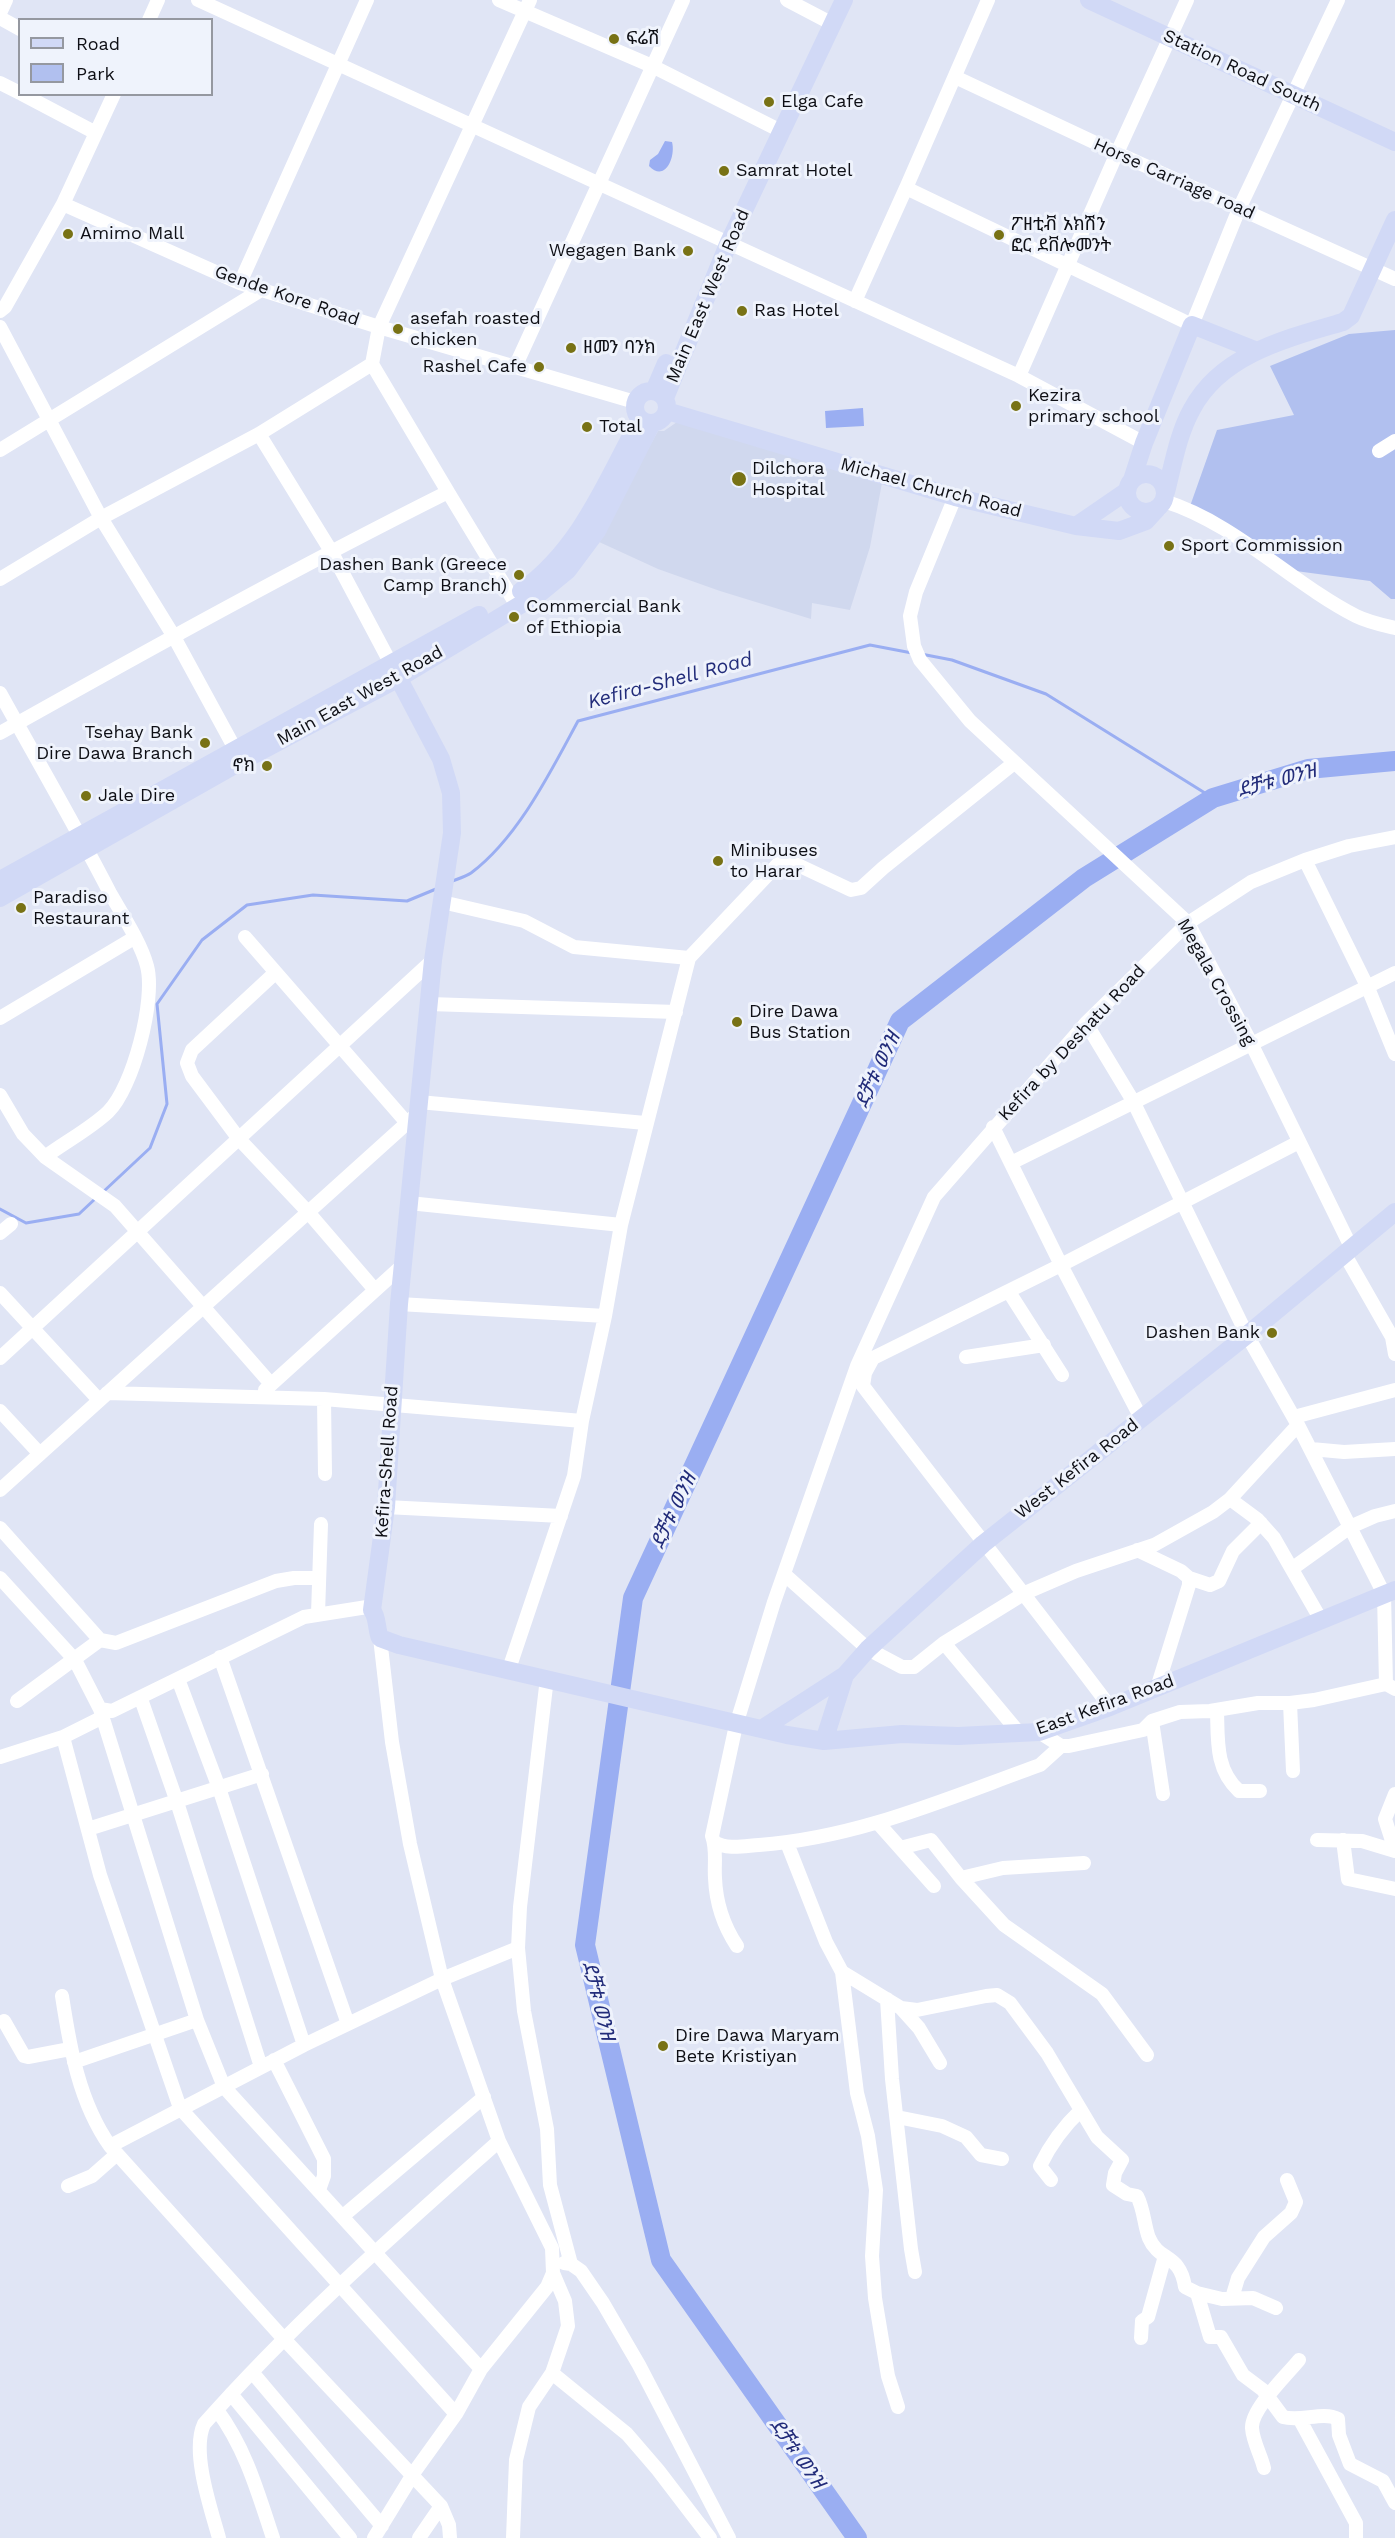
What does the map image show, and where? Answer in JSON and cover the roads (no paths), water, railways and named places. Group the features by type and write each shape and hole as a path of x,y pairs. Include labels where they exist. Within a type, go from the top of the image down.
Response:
{"main road":[{"name":"Main East West Road","path":"779,130 836,0"},
{"name":"Main East West Road","path":"662,400 725,241 844,0"},
{"name":"Station Road South","path":"1089,0 1395,142"},
{"path":"1256,350 1192,325 1144,443 1130,485 1128,499 1135,509 1144,512 1162,501 1177,448 1191,411 1202,392 1256,350 1343,322 1351,316 1395,220"},
{"path":"640,394 662,400 661,420 642,415 640,394"},
{"name":"Michael Church Road","path":"662,400 955,497 1076,526 1119,531 1146,521 1162,501"},
{"name":"Main East West Road","path":"0,898 84,842 395,671 514,602 545,573 571,543 619,472 642,415"},
{"path":"1076,526 1142,474 1154,475 1163,483 1162,501"},
{"name":"Kefira-Shell Road","path":"380,1638 376,1617 372,1610 386,1507 414,1113 452,833 452,793 441,759 395,671"},
{"name":"Main East West Road","path":"0,880 84,842"},
{"name":"West Kefira Road","path":"763,1728 845,1675 868,1649 983,1544 1247,1335 1395,1212"},
{"name":"East Kefira Road","path":"763,1728 824,1741 902,1734 1039,1732 1110,1707 1389,1592"},
{"path":"380,1638 399,1645 700,1714 736,1725 763,1728"},
{"path":"824,1741 845,1675"}],"street":[{"path":"0,13 6,0"},
{"path":"150,18 158,0"},
{"path":"198,0 1019,376 1144,443"},
{"path":"240,283 367,0"},
{"path":"499,0 527,6 779,130"},
{"path":"515,367 683,0"},
{"path":"788,0 826,21"},
{"path":"855,301 987,0"},
{"path":"1019,376 1187,0"},
{"path":"906,188 1192,325 1239,209 1338,0"},
{"path":"514,602 372,364 379,327 527,6"},
{"path":"0,18 18,28"},
{"name":"Horse Carriage road","path":"954,77 1395,279"},
{"path":"0,83 18,92"},
{"path":"25,96 96,133"},
{"path":"2,307 63,204 113,96"},
{"name":"Gende Kore Road","path":"63,204 240,283 515,367 642,415"},
{"path":"0,450 261,290"},
{"path":"0,327 101,518 173,635 239,755"},
{"path":"0,579 101,518 259,434 372,364"},
{"path":"259,434 331,551 395,671"},
{"path":"1379,451 1395,441"},
{"path":"0,733 173,635 448,492"},
{"name":"Megala Crossing","path":"955,497 916,592 910,616 914,646 920,660 970,721 1184,918 1251,1043 1299,1142 1347,1250 1392,1337 1395,1354"},
{"path":"1162,501 1189,509 1357,617 1395,628"},
{"path":"0,693 84,842 134,938 147,964 151,983 147,1021 132,1067 109,1111 45,1157"},
{"path":"509,1669 574,1476 582,1421 605,1316 621,1225 645,1123 689,958 778,864 791,863 800,866 851,890 861,888 1014,763"},
{"name":"Kefira by Deshatu Road","path":"737,1946 719,1908 712,1836 713,1822 736,1725 784,1574 857,1366 934,1197 993,1126 1184,918 1251,882 1305,860 1349,846 1395,837"},
{"path":"1305,860 1368,988 1395,1054"},
{"path":"443,891 524,921 564,944 574,947 689,958"},
{"path":"245,937 275,974 341,1045 414,1113 645,1123"},
{"path":"0,1018 134,938"},
{"path":"0,1358 433,960"},
{"path":"275,974 192,1050 187,1063 192,1076 239,1139 308,1212 375,1290"},
{"path":"1012,1162 1394,975"},
{"path":"429,1005 676,1012"},
{"path":"714,1842 728,1847 787,1843 878,1823 1040,1765 1061,1746 1143,1730 1152,1720 1180,1712 1217,1710 1258,1703 1290,1703 1390,1687 1389,1592 1350,1527 1296,1421 1247,1335 1133,1101 1086,1023"},
{"path":"0,1095 23,1134 45,1157 115,1206 271,1384"},
{"path":"0,1490 308,1212 414,1113"},
{"path":"993,1126 1061,1265 1141,1418"},
{"path":"857,1366 1008,1292 1299,1142"},
{"path":"409,1203 621,1225"},
{"path":"0,1233 11,1224"},
{"path":"256,1397 403,1265"},
{"path":"1008,1292 1062,1375"},
{"path":"0,1293 103,1397 324,1399 582,1421"},
{"path":"399,1304 605,1316"},
{"path":"966,1357 1044,1346"},
{"path":"872,1360 865,1373 863,1386 983,1544 1025,1593 1110,1707"},
{"path":"784,1574 868,1649 908,1668 914,1667 944,1643 1025,1593 1076,1571 1154,1545 1189,1526 1230,1499 1296,1421 1395,1390"},
{"path":"324,1399 325,1474"},
{"path":"0,1411 39,1454"},
{"path":"1311,1449 1344,1452 1395,1449"},
{"path":"1230,1499 1261,1523 1274,1538 1321,1620"},
{"path":"386,1507 561,1516"},
{"path":"1293,1568 1350,1527 1375,1516 1395,1512"},
{"path":"1137,1550 1181,1571 1189,1578 1210,1585 1219,1581 1233,1551 1261,1523"},
{"path":"318,1614 321,1524"},
{"path":"0,1528 100,1641 116,1643 276,1581 318,1578"},
{"path":"0,1578 75,1660 102,1713 197,2020 224,2087 481,2368"},
{"path":"1157,1688 1189,1578"},
{"path":"0,1757 63,1737 102,1713 118,1710 141,1699 289,1623 318,1614 367,1607 372,1610"},
{"path":"380,1638 392,1742 408,1833 442,1978 499,2141 552,2248 553,2268 565,2301 568,2317 568,2326 552,2373 529,2407 516,2460 513,2538"},
{"path":"17,1701 100,1641"},
{"path":"944,1643 1020,1734"},
{"path":"220,1657 348,2024"},
{"path":"547,1678 521,1896 518,1948 524,2011 547,2130 550,2185 572,2264 581,2271 614,2320 729,2538"},
{"path":"178,1679 219,1788 304,2045"},
{"path":"141,1699 177,1802 261,2067"},
{"path":"1290,1703 1293,1771"},
{"path":"1217,1710 1218,1758 1221,1766 1239,1791 1260,1791"},
{"path":"1152,1720 1163,1794"},
{"path":"1039,1732 1061,1746"},
{"path":"63,1737 100,1875 180,2108 456,2414"},
{"path":"88,1829 262,1774"},
{"path":"1395,1794 1385,1819 1395,1851"},
{"path":"878,1823 934,1886"},
{"path":"900,1848 931,1840 993,1914 1014,1933 1102,1994 1147,2055"},
{"path":"1317,1840 1362,1841 1395,1851"},
{"path":"1343,1840 1348,1879 1395,1889"},
{"path":"787,1843 826,1942 842,1972 859,2104 868,2136 876,2190 872,2256 875,2298 888,2376 898,2407"},
{"path":"961,1878 1003,1868 1083,1863"},
{"path":"68,2186 92,2176 114,2150 180,2108 442,1978 518,1948"},
{"path":"842,1972 902,2008 919,2028 940,2063"},
{"path":"902,2008 917,2010 986,1996 997,1995 1005,1998 1038,2040 1097,2137 1122,2160 1115,2173 1113,2185 1127,2194 1137,2196 1149,2239 1180,2267 1184,2275 1185,2288 1222,2299 1253,2298 1276,2308"},
{"path":"62,1996 72,2055 88,2106 98,2129 114,2150 283,2338 441,2506 449,2525 450,2538"},
{"path":"887,1999 897,2117 915,2272"},
{"path":"4,2021 24,2056 28,2057 72,2055 197,2020"},
{"path":"274,2060 324,2159 324,2176 319,2190"},
{"path":"343,2216 484,2097"},
{"path":"1051,2180 1040,2166 1053,2140 1081,2110"},
{"path":"897,2117 942,2126 964,2136 981,2155 1002,2159"},
{"path":"219,2538 199,2443 199,2435 204,2424 283,2338 374,2252 499,2141"},
{"path":"1232,2298 1238,2278 1264,2237 1291,2213 1294,2207 1296,2202 1287,2180"},
{"path":"1141,2338 1142,2321 1148,2317 1166,2256"},
{"path":"553,2268 572,2264"},
{"path":"252,2372 378,2532 415,2471 456,2414 481,2368 547,2287 553,2268"},
{"path":"1197,2292 1210,2337 1221,2337 1243,2375 1263,2390 1283,2417 1300,2420 1328,2415 1338,2419 1339,2435 1350,2464 1383,2481 1395,2503"},
{"path":"1264,2469 1252,2431 1252,2422 1268,2397 1299,2360"},
{"path":"552,2373 627,2434 710,2538"},
{"path":"231,2394 350,2538"},
{"path":"217,2410 240,2444 273,2538"},
{"path":"1300,2420 1356,2523 1356,2538"},
{"path":"418,2538 441,2506"}],"waterway":[{"name":"Kefira-Shell Road","path":"450,882 471,873 504,842 532,803 578,721 870,645 912,653"},
{"name":"Kefira-Shell Road","path":"921,654 952,660 1046,694 1213,798"},
{"name":"ደቻቱ ወንዝ","path":"857,2538 661,2260 585,1945 633,1598 900,1021 1084,878 1213,798 1308,769 1395,761"},
{"name":"Kefira-Shell Road","path":"103,1192 150,1148 167,1104 157,1004 202,940 247,905 313,895 407,901 436,889"},
{"name":"Kefira-Shell Road","path":"0,1209 26,1223 79,1214 96,1198"}],"place":[{"name":"ፍሬሽ","path":"614,39"},
{"name":"Elga Cafe","path":"769,102"},
{"name":"Samrat Hotel","path":"724,171"},
{"name":"Amimo Mall","path":"68,234"},
{"name":"ፖዘቲቭ አክሽን ፎር ደቨሎመንት","path":"999,235"},
{"name":"Wegagen Bank","path":"688,251"},
{"name":"Ras Hotel","path":"742,311"},
{"name":"asefah roasted chicken","path":"398,329"},
{"name":"ዘመን ባንክ","path":"571,348"},
{"name":"Rashel Cafe","path":"539,367"},
{"name":"Kezira primary school","path":"1016,406"},
{"name":"Total","path":"587,427"},
{"name":"Dilchora Hospital","path":"739,479"},
{"name":"Sport Commission","path":"1169,546"},
{"name":"Dashen Bank (Greece Camp Branch)","path":"519,575"},
{"name":"Commercial Bank of Ethiopia","path":"514,617"},
{"name":"Tsehay Bank Dire Dawa Branch","path":"205,743"},
{"name":"ኖክ","path":"267,766"},
{"name":"Jale Dire","path":"86,796"},
{"name":"Minibuses to Harar","path":"718,861"},
{"name":"Paradiso Restaurant","path":"21,908"},
{"name":"Dire Dawa Bus Station","path":"737,1022"},
{"name":"Dashen Bank","path":"1272,1333"},
{"name":"Dire Dawa Maryam Bete Kristiyan","path":"663,2046"}]}
